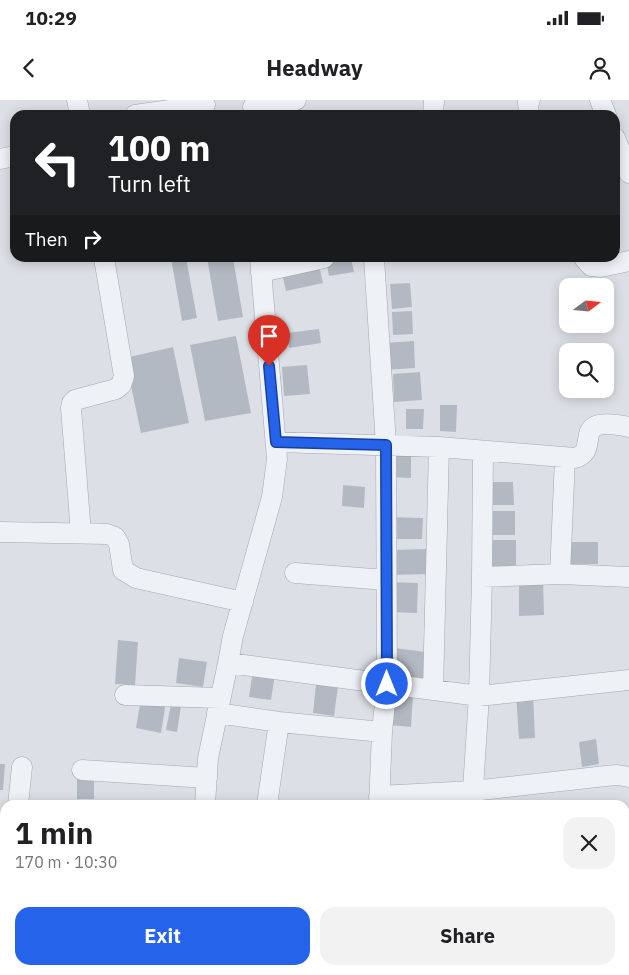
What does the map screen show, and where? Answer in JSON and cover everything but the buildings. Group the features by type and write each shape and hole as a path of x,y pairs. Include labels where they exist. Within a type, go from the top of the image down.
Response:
{"street":[{"path":"253,107 296,100"},
{"path":"170,110 205,105"},
{"path":"620,150 629,173"},
{"path":"588,262 591,266 601,267 629,261"},
{"path":"81,533 72,403 75,400 116,389 121,385 124,376 105,262"},
{"path":"205,800 208,758 228,663 272,497 277,459 261,265 288,262"},
{"path":"374,262 386,445 387,684 382,732 379,800"},
{"path":"276,442 439,447 565,458 581,456 585,452 590,430 595,426 610,424 629,428"},
{"path":"433,690 439,447"},
{"path":"472,798 479,696 483,452"},
{"path":"560,574 565,458"},
{"path":"0,532 106,534 115,537 119,544 123,570 136,578 243,602"},
{"path":"295,573 386,580"},
{"path":"482,577 560,574 629,578"},
{"path":"228,663 479,696 629,680"},
{"path":"125,695 219,706 279,722 382,732"},
{"path":"268,800 279,722"},
{"path":"19,800 22,766"},
{"path":"82,770 207,778"},
{"path":"410,800 472,798 606,776 618,775 629,778"}],"route":[{"path":"269,366 276,442 386,445 387,684"}]}
